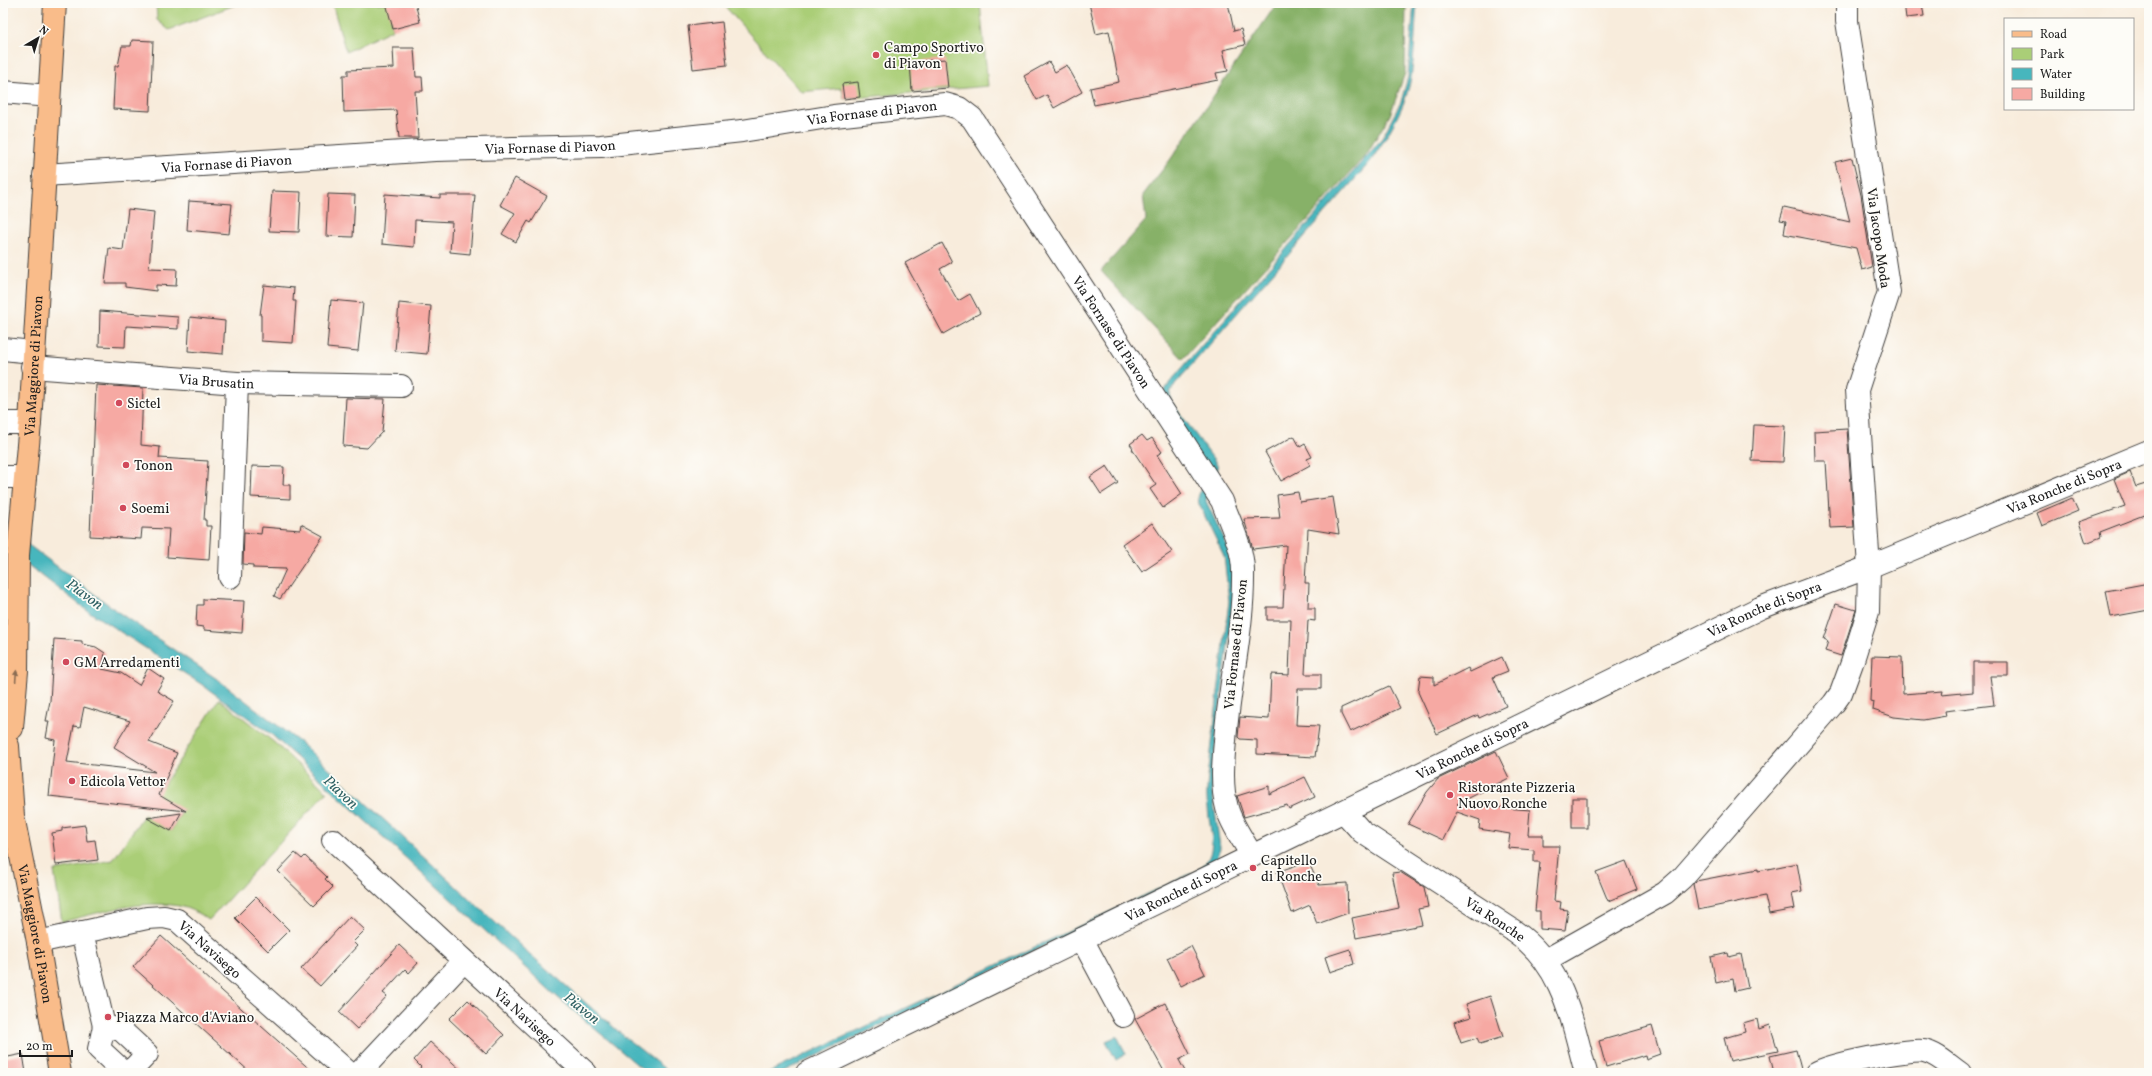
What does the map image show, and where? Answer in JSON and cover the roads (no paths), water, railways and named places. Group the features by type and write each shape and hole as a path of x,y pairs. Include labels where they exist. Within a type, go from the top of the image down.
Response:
{"main road":[{"name":"Via Maggiore di Piavon","path":"55,3 32,359 30,423 25,477 16,504 20,532 17,604 17,672 6,734 13,816 38,942 60,1073"},
{"path":"3,651 12,627 17,604"},
{"path":"3,796 13,816"}],"street":[{"name":"Via Jacopo Moda","path":"1546,960 1672,887 1830,708 1841,693 1861,638 1868,612 1869,567 1857,390 1889,292 1846,21 1847,3"},
{"path":"3,92 49,96"},
{"name":"Via Fornase di Piavon","path":"44,175 435,150 601,146 742,131 834,116 945,104 959,108 972,118 1222,501 1235,534 1243,570 1242,602 1226,726 1222,770 1229,813 1252,856"},
{"name":"Via Brusatin","path":"3,349 32,359 237,383 401,386"},
{"path":"230,577 237,383"},
{"path":"3,423 30,423"},
{"name":"Via Ronche di Sopra","path":"807,1073 1760,608 1869,567 2149,451"},
{"path":"3,476 25,477"},
{"name":"Via Ronche","path":"1344,812 1362,832 1526,939 1546,960 1562,989 1586,1073"},
{"name":"Via Navisego","path":"333,840 586,1073"},
{"name":"Via Navisego","path":"38,942 147,918 164,917 177,920 349,1073"},
{"path":"82,932 104,1026 99,1049 125,1073"},
{"path":"1082,939 1123,1016"},
{"path":"358,1073 464,961"},
{"path":"104,1026 121,1030 147,1054 129,1073"},
{"path":"1816,1073 1836,1065 1915,1050 1933,1054 1960,1073"}],"water":[{"path":"1414,3 1417,3 1411,77 1405,99 1383,142 1370,162 1175,384 1170,393 1171,401 1217,464 1217,473 1208,492 1206,501 1231,554 1236,580 1215,750 1212,789 1220,847 1218,858 1213,864 782,1073 767,1073 1192,873 1207,861 1212,845 1207,800 1207,785 1229,601 1224,556 1199,504 1198,498 1202,485 1163,397 1164,392 1170,382 1381,140 1401,102 1408,77"},
{"name":"Piavon","path":"3,526 121,614 217,679 302,744 524,949 626,1038 670,1073 647,1073 556,996 272,735 201,684 88,611 3,546"},
{"path":"1117,1036 1126,1054 1116,1060 1106,1041"}],"place":[{"name":"Campo Sportivo di Piavon","path":"876,55"},
{"name":"Sictel","path":"119,403"},
{"name":"Tonon","path":"126,465"},
{"name":"Soemi","path":"123,508"},
{"name":"GM Arredamenti","path":"66,662"},
{"name":"Edicola Vettor","path":"72,781"},
{"name":"Ristorante Pizzeria Nuovo Ronche","path":"1450,795"},
{"name":"Capitello di Ronche","path":"1253,868"},
{"name":"Piazza Marco d'Aviano","path":"108,1017"}]}
